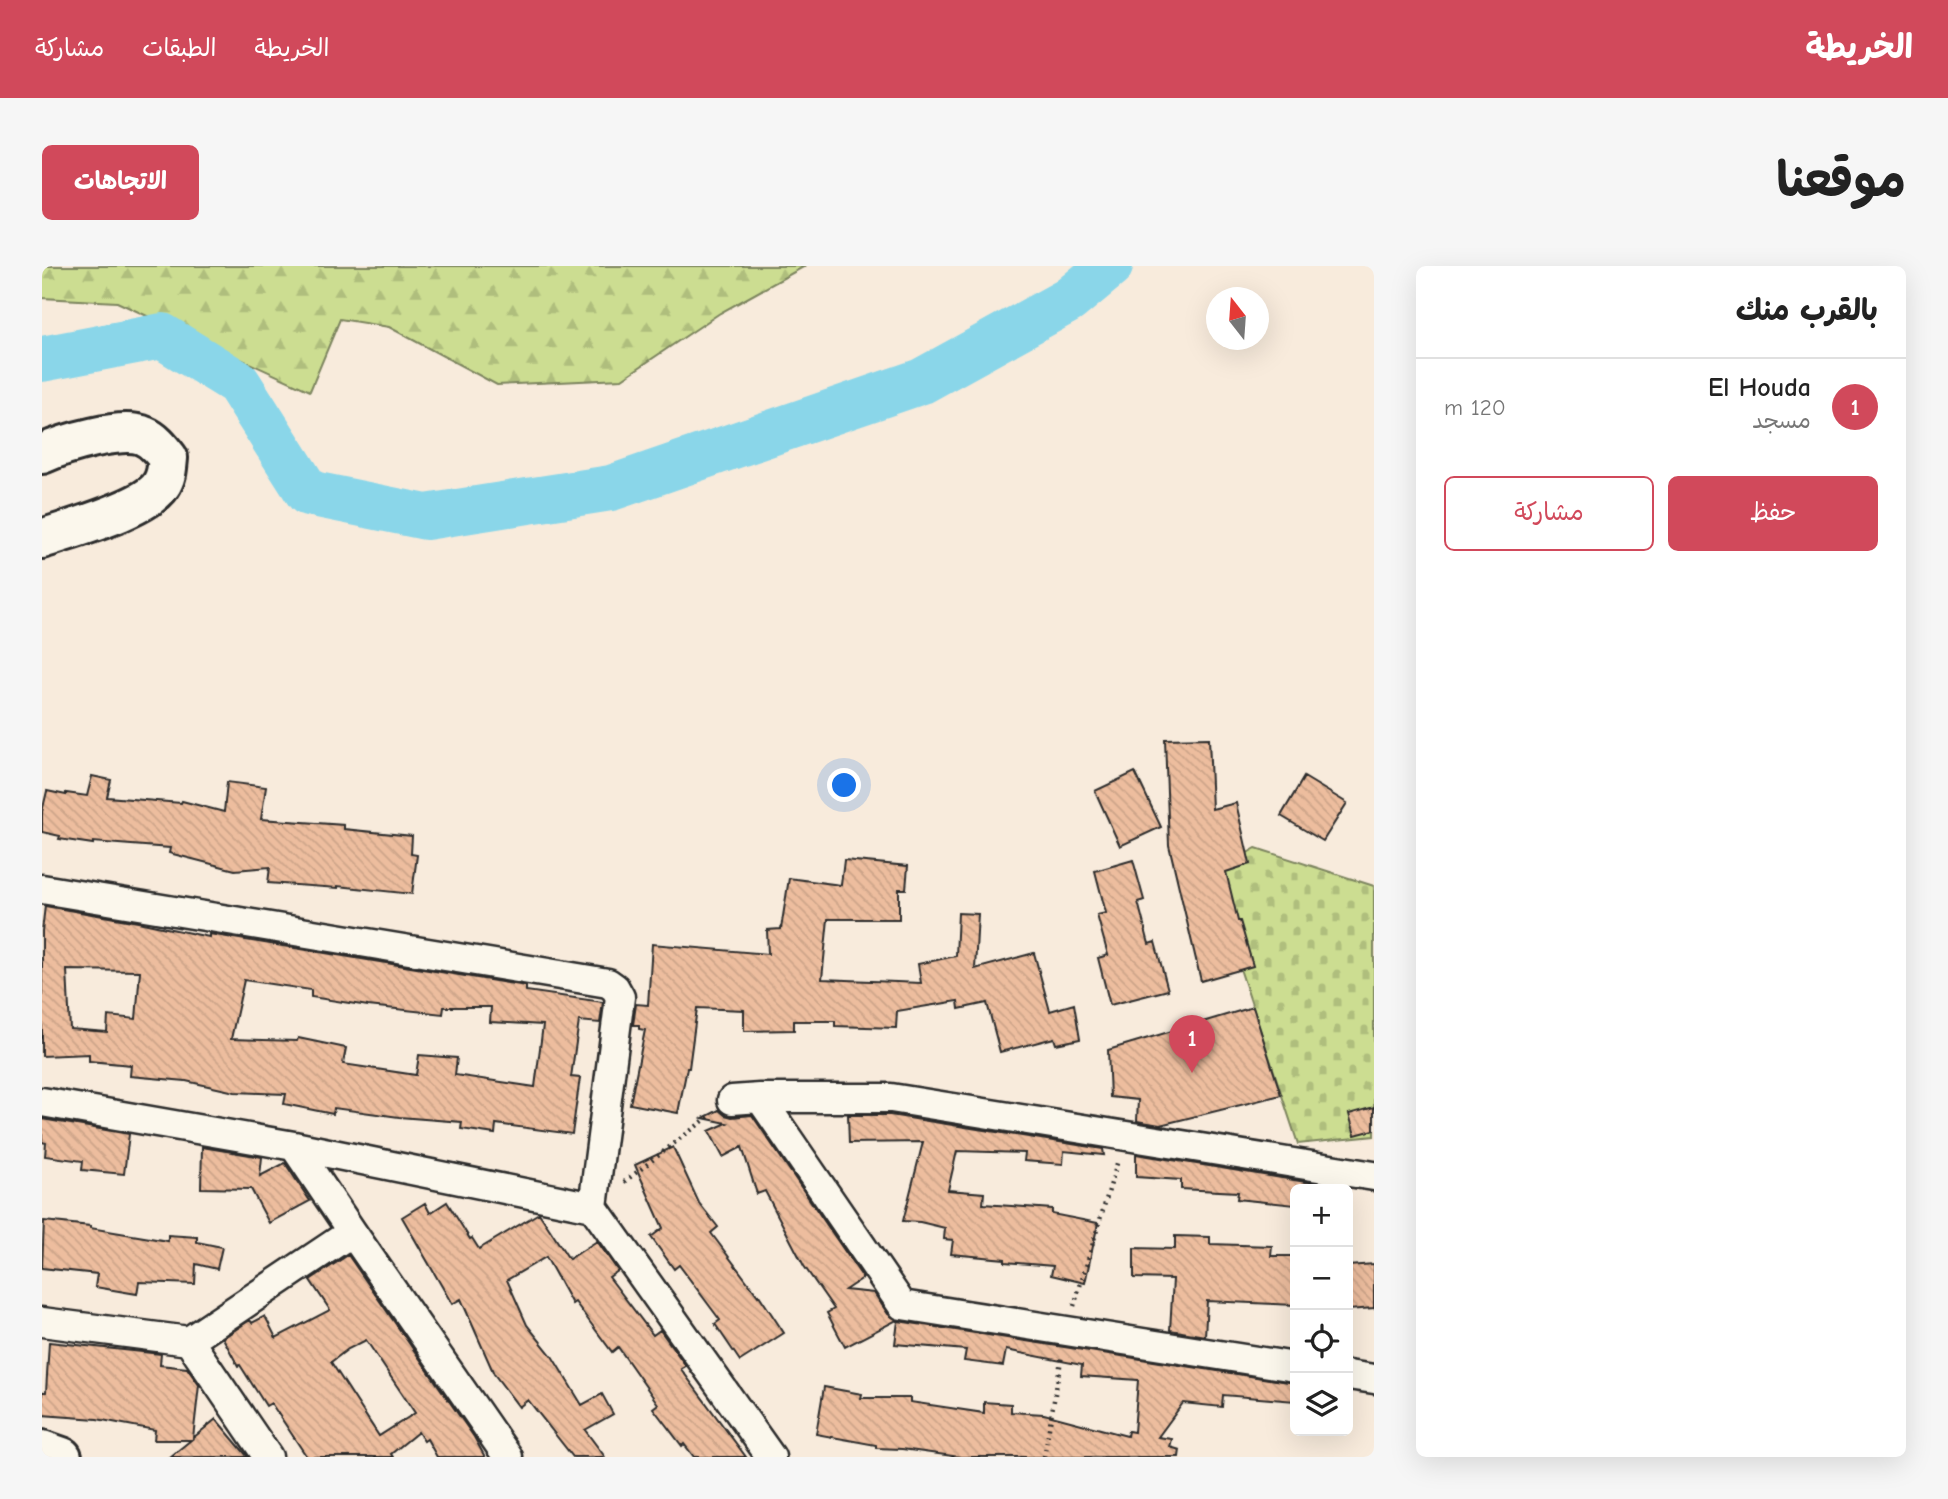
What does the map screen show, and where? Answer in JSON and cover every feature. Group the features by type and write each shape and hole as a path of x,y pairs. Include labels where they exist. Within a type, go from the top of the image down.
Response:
{"main road":[{"path":"42,454 119,432 142,435 158,446 168,458 167,474 160,487 139,504 42,539"},
{"path":"42,1450 62,1457"}],"street":[{"path":"42,890 608,983 615,988 620,996 593,1207 771,1457"},
{"path":"760,1098 902,1305 1290,1366"},
{"path":"732,1100 891,1098 1374,1176"},
{"path":"42,1102 295,1146 593,1207"},
{"path":"295,1146 508,1457"},
{"path":"42,1322 189,1341 352,1232"},
{"path":"189,1341 268,1457"},
{"path":"1353,1376 1374,1379"}],"path":[{"path":"593,1207 661,1152 732,1100"},
{"path":"1044,1457 1066,1332 1125,1136"}],"green space":[{"path":"42,266 805,266 720,313 622,379 497,385 389,327 340,319 310,391 117,302 42,298"},
{"path":"1256,848 1374,886 1374,1136 1298,1144 1209,875"}],"building":[{"path":"1209,738 1212,809 1236,803 1250,864 1226,872 1253,966 1201,981 1169,845 1165,739"},
{"path":"1135,772 1161,827 1120,846 1095,791"},
{"path":"92,776 111,780 107,797 182,801 224,812 227,782 266,787 261,819 344,825 344,829 412,836 411,854 417,855 412,894 338,886 268,883 270,867 235,870 169,853 170,848 93,844 59,839 60,836 42,832 42,812 47,791 87,796"},
{"path":"1304,777 1347,803 1323,841 1281,816"},
{"path":"844,860 908,866 906,889 899,889 899,919 828,919 822,979 921,983 918,964 956,956 958,913 978,914 975,969 1034,953 1050,1011 1074,1004 1080,1039 1056,1044 1054,1038 1000,1052 987,1003 959,1009 958,1001 897,1011 896,1028 835,1026 835,1021 794,1021 794,1030 744,1031 744,1010 697,1008 689,1068 678,1113 630,1104 645,1030 639,1029 639,1025 633,1025 636,1004 648,1005 652,944 768,954 767,930 781,929 789,878 841,885"},
{"path":"1133,860 1144,900 1138,902 1149,944 1155,942 1168,990 1110,1005 1098,958 1108,955 1097,915 1106,913 1095,871"},
{"path":"45,906 209,937 209,934 526,986 526,991 603,1002 600,1023 579,1021 571,1077 580,1078 572,1134 496,1124 495,1134 461,1129 462,1122 334,1108 333,1114 284,1104 286,1094 235,1092 186,1081 130,1076 131,1065 89,1061 89,1054 42,1056 42,931","holes":["67,970 140,971 136,1019 108,1016 107,1032 70,1029","244,980 311,990 311,997 368,1006 443,1014 444,1007 491,1007 490,1022 543,1025 535,1087 455,1075 457,1058 419,1055 416,1075 343,1064 346,1048 298,1038 297,1041 231,1039"]},
{"path":"1253,1007 1281,1095 1160,1125 1137,1121 1138,1100 1110,1097 1108,1050"},
{"path":"1374,1107 1374,1130 1355,1135 1349,1114"},
{"path":"719,1110 732,1117 752,1115 863,1278 845,1290 874,1293 888,1314 897,1320 845,1347 827,1313 834,1309 804,1266 765,1191 757,1194 742,1147 723,1157 709,1131 727,1123 703,1118"},
{"path":"848,1115 890,1115 1103,1149 1104,1155 1064,1151 1063,1164 1024,1161 1025,1153 957,1151 948,1190 984,1193 983,1204 1052,1209 1052,1214 1098,1223 1085,1283 1051,1275 1053,1266 951,1254 953,1240 944,1239 945,1228 903,1221 923,1142 849,1143"},
{"path":"42,1119 129,1134 124,1174 82,1170 83,1161 45,1156"},
{"path":"202,1147 262,1157 260,1176 285,1163 310,1201 269,1223 251,1189 201,1188"},
{"path":"673,1147 699,1203 718,1227 711,1233 759,1295 784,1333 740,1361 715,1324 720,1320 679,1265 674,1269 651,1237 663,1228 635,1165"},
{"path":"1136,1154 1318,1184 1290,1184 1290,1204 1237,1199 1238,1192 1181,1189 1181,1180 1136,1177"},
{"path":"447,1202 479,1249 539,1213 569,1259 597,1241 618,1271 609,1277 653,1335 660,1330 686,1366 681,1369 746,1457 694,1457 684,1444 682,1446 653,1408 658,1404 618,1347 612,1352 575,1302 572,1304 546,1257 507,1280 527,1325 552,1356 582,1405 602,1394 613,1414 585,1430 605,1457 573,1457 528,1400 519,1407 494,1374 461,1299 452,1304 402,1217 425,1203 430,1213"},
{"path":"44,1221 90,1226 168,1241 168,1235 197,1237 197,1242 222,1247 217,1269 196,1264 195,1284 139,1282 137,1294 95,1287 97,1274 42,1268"},
{"path":"1175,1236 1210,1237 1210,1244 1272,1246 1271,1256 1290,1256 1290,1305 1207,1301 1205,1336 1170,1330 1173,1279 1134,1278 1134,1248 1175,1249"},
{"path":"348,1255 474,1437 485,1457 437,1457 427,1439 424,1441 418,1432 391,1454 393,1457 307,1457 271,1403 266,1406 240,1365 238,1366 223,1338 250,1320 252,1323 265,1316 276,1338 330,1310 310,1280","holes":["366,1340 415,1413 379,1436 331,1362"]},
{"path":"1374,1264 1374,1308 1353,1310 1353,1266"},
{"path":"898,1321 1290,1382 1290,1401 1223,1395 1222,1407 1183,1403 1158,1437 1172,1439 1170,1447 1180,1450 1179,1457 960,1457 876,1448 876,1445 816,1434 824,1387 862,1394 861,1398 910,1398 910,1402 984,1413 984,1402 1011,1404 1011,1412 1044,1414 1127,1436 1128,1431 1134,1432 1138,1380 1081,1376 1082,1365 1006,1350 1003,1366 964,1361 966,1350 895,1344"},
{"path":"49,1342 161,1354 160,1365 187,1368 199,1385 193,1438 216,1419 248,1457 170,1457 191,1440 154,1440 155,1430 97,1419 42,1415 42,1392 46,1392"}],"waterway":[{"path":"42,359 162,336 238,383 308,493 426,517 611,488 922,381 1069,300 1110,266"}],"place":[{"name":"El Houda","path":"1192,1073"}]}
